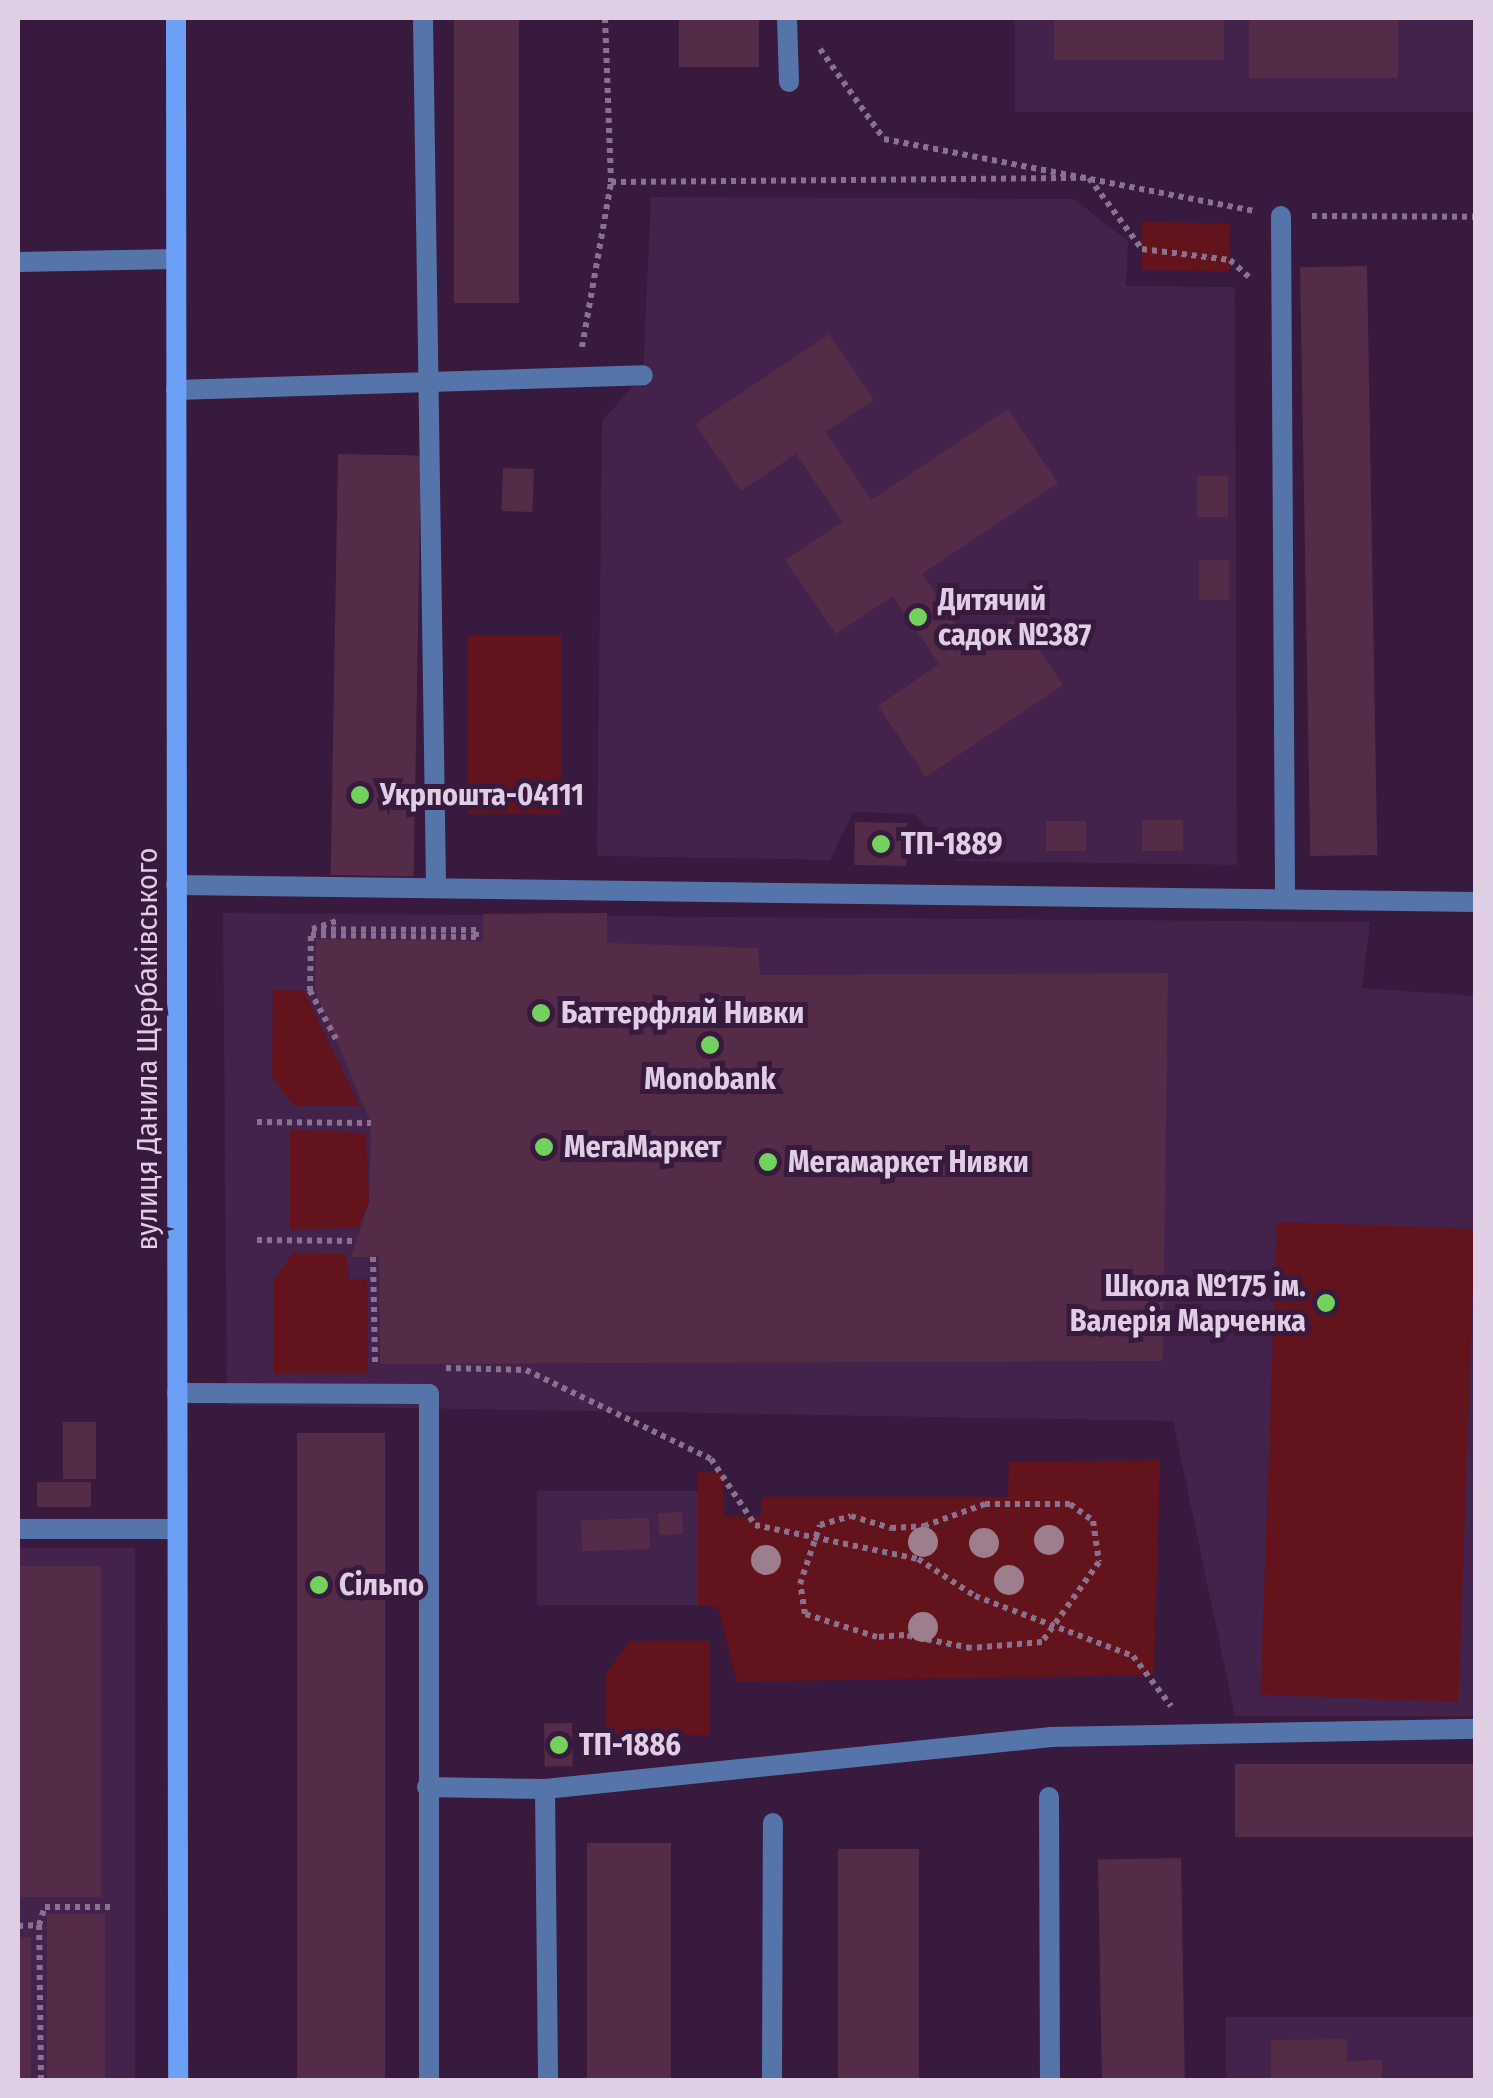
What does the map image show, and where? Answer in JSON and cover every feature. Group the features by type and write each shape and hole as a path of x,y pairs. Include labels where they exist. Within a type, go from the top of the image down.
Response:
{"main road":[{"name":"вулиця Данила Щербаківського","path":"176,18 178,2080"}],"lane":[{"path":"423,18 436,888"},
{"path":"786,18 788,82"},
{"path":"1280,216 1284,899"},
{"path":"18,262 176,259"},
{"path":"176,390 643,375"},
{"path":"176,885 1476,902"},
{"path":"177,1393 430,1394 428,2080"},
{"path":"18,1529 177,1529"},
{"path":"427,1788 545,1790 1051,1737 1476,1729"},
{"path":"545,1790 548,2080"},
{"path":"1049,1797 1050,2080"},
{"path":"772,2080 773,1823"}],"path":[{"path":"577,377 611,182 605,18"},
{"path":"611,182 1107,178 884,139 808,33"},
{"path":"1090,178 1142,249 1230,260 1281,306"},
{"path":"336,1039 310,990 312,935 476,936 476,930 312,929 348,918"},
{"path":"258,1122 371,1123"},
{"path":"256,1240 357,1241"},
{"path":"373,1257 374,1372"},
{"path":"526,1370 711,1458 755,1525 918,1559 975,1596 1133,1656 1148,1675"},
{"path":"986,1504 1070,1504 1094,1520 1100,1562 1059,1625 1030,1648 970,1648 817,1623 805,1614 800,1584 816,1538 820,1525 836,1516 890,1528 924,1526 986,1504"},
{"path":"40,2080 39,1925 46,1907 114,1907"},
{"path":"18,1926 39,1925"}],"shaded area":[{"path":"1015,18 1475,18 1475,112 1015,112"},
{"name":"Дитячий садок №387","path":"651,197 1074,199 1128,241 1126,286 1235,287 1237,865 955,861 914,814 853,812 830,860 597,856 602,421 643,375"},
{"path":"1142,222 1230,224 1229,272 1141,270"},
{"path":"468,636 562,636 562,813 468,813"},
{"path":"223,913 1370,922 1362,988 1475,996 1475,1716 1235,1716 1173,1421 227,1405"},
{"path":"273,990 304,991 360,1106 294,1106 272,1077"},
{"path":"290,1130 366,1133 369,1202 358,1228 290,1229"},
{"path":"1277,1222 1475,1229 1458,1702 1260,1695"},
{"path":"293,1253 346,1254 349,1279 367,1279 368,1373 274,1373 273,1281"},
{"path":"1160,1460 1154,1675 737,1682 718,1607 698,1605 698,1472 723,1473 724,1516 761,1517 761,1497 1008,1497 1009,1462"},
{"path":"537,1491 698,1491 698,1605 537,1605"},
{"path":"18,1548 135,1548 135,2080 18,2080"},
{"path":"630,1641 709,1641 709,1735 606,1735 606,1673"},
{"path":"1226,2017 1475,2017 1475,2080 1226,2080"}],"building":[{"path":"454,18 519,18 519,303 454,303"},
{"path":"679,18 759,18 759,67 679,67"},
{"path":"1054,18 1224,18 1224,60 1054,60"},
{"path":"1249,18 1398,18 1398,78 1249,78"},
{"path":"1367,266 1377,855 1310,856 1300,267"},
{"path":"829,334 874,400 826,432 871,500 1008,409 1058,483 922,574 971,647 1017,617 1063,685 926,777 878,706 939,664 893,596 836,634 785,560 842,522 796,454 741,491 695,424"},
{"path":"338,454 421,455 414,876 331,875"},
{"path":"503,468 534,469 532,512 501,511"},
{"path":"1197,476 1228,476 1228,517 1197,517"},
{"path":"1199,560 1229,560 1229,600 1199,600"},
{"path":"1142,820 1183,820 1183,851 1142,851"},
{"path":"1046,821 1086,821 1086,851 1046,851"},
{"name":"ТП-1889","path":"855,822 907,823 906,866 854,865"},
{"name":"Мегамаркет Нивки","path":"607,913 607,943 758,948 760,975 1168,973 1163,1361 380,1364 379,1257 351,1257 369,1202 371,1123 315,990 316,939 483,941 483,914"},
{"path":"63,1422 96,1422 96,1479 63,1479"},
{"path":"297,1433 385,1433 385,2080 297,2080"},
{"path":"37,1482 91,1482 91,1507 37,1507"},
{"path":"682,1512 683,1534 659,1535 658,1513"},
{"path":"649,1518 650,1549 582,1551 581,1520"},
{"path":"18,1566 101,1566 101,1897 18,1897"},
{"name":"ТП-1886","path":"544,1723 572,1723 573,1766 545,1766"},
{"path":"1235,1764 1476,1764 1476,1837 1235,1837"},
{"path":"587,1843 671,1843 671,2080 587,2080"},
{"path":"838,1849 919,1849 919,2080 838,2080"},
{"path":"1181,1858 1185,2080 1102,2080 1098,1859"},
{"path":"47,1914 105,1914 105,2080 47,2080"},
{"path":"18,1937 31,1937 31,2080 18,2080"},
{"path":"1347,2039 1347,2061 1382,2060 1382,2080 1271,2080 1271,2040"}],"place":[{"name":"Дитячий садок №387","path":"918,617"},
{"name":"Укрпошта-04111","path":"360,795"},
{"name":"ТП-1889","path":"881,844"},
{"name":"Баттерфляй Нивки","path":"541,1013"},
{"name":"Monobank","path":"710,1045"},
{"name":"МегаМаркет","path":"544,1147"},
{"name":"Мегамаркет Нивки","path":"768,1162"},
{"name":"Школа №175 ім. Валерія Марченка","path":"1326,1303"},
{"name":"Сільпо","path":"319,1585"},
{"name":"ТП-1886","path":"559,1745"}]}
